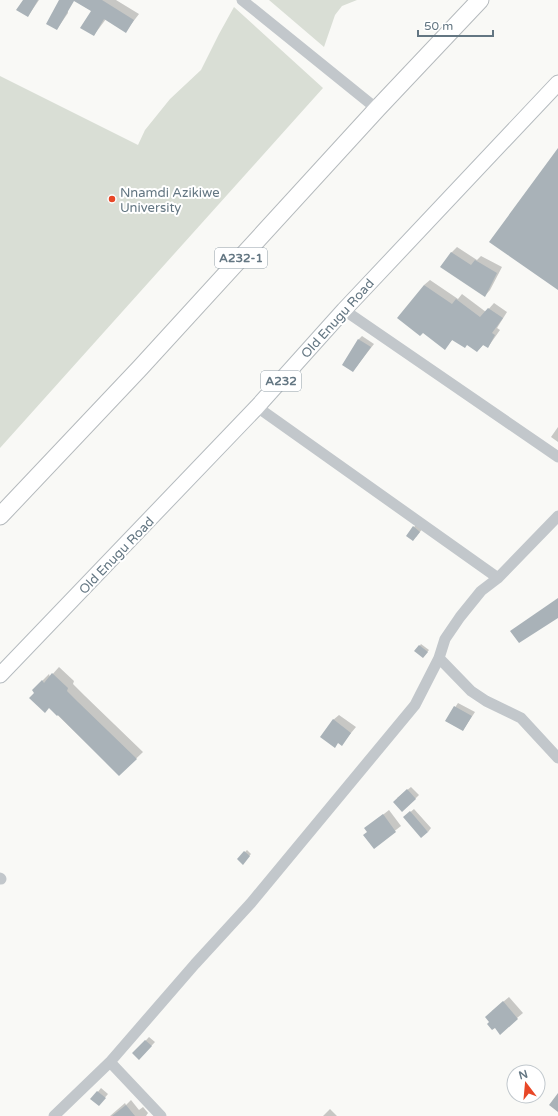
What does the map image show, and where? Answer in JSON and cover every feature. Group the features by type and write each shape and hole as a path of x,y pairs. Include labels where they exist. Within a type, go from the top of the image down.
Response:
{"highway":[{"name":"A232-1","path":"0,516 8,501 140,368 377,109 480,0"}],"main road":[{"name":"Old Enugu Road","path":"0,675 257,407 344,310 558,83"}],"street":[{"path":"242,0 377,109"},
{"path":"344,310 558,457"},
{"path":"257,407 498,578"},
{"path":"54,1116 110,1062 195,964 251,903 415,706 439,658 445,639 460,617 481,592 498,578 558,516"},
{"path":"439,658 471,691 486,701 521,718 558,758"},
{"path":"110,1062 161,1116"}],"shaded area":[{"path":"269,0 357,0 342,6 335,15 324,47"},
{"name":"Nnamdi Azikiwe University","path":"234,7 323,88 0,448 0,76 138,145 145,130 170,99 201,70"}],"building":[{"path":"23,0 38,0 28,17 16,10"},
{"path":"59,0 102,0 134,20 126,33 104,19 94,36 80,28 91,11 74,1 57,30 46,24"},
{"path":"558,148 558,290 489,242"},
{"path":"451,252 471,265 475,260 497,273 485,297 440,267"},
{"path":"424,285 452,304 456,299 480,317 488,308 503,318 492,333 495,335 488,348 483,345 477,352 467,345 465,348 452,340 445,350 423,333 420,336 397,318"},
{"path":"358,339 371,347 353,372 342,365"},
{"path":"413,526 420,532 413,541 406,536"},
{"path":"558,598 558,618 519,643 510,631"},
{"path":"419,645 428,652 423,658 414,651"},
{"path":"52,673 68,688 67,691 137,759 119,776 58,715 57,716 49,708 45,713 29,698 34,693 32,690 42,680 44,683"},
{"path":"454,706 472,716 463,731 445,721"},
{"path":"333,719 351,733 342,746 338,743 335,748 320,737"},
{"path":"407,789 416,799 402,812 393,802"},
{"path":"410,811 428,832 421,838 403,817"},
{"path":"383,814 396,832 374,849 363,835 367,832 364,828"},
{"path":"244,851 250,856 243,865 237,859"},
{"path":"503,1001 518,1019 500,1035 495,1028 492,1030 487,1024 489,1022 485,1017"},
{"path":"145,1040 152,1046 139,1060 132,1053"},
{"path":"97,1091 106,1098 99,1106 90,1099"},
{"path":"558,1093 558,1112 549,1105"},
{"path":"126,1105 135,1116 112,1116"}],"place":[{"name":"Nnamdi Azikiwe University","path":"112,199"}]}
